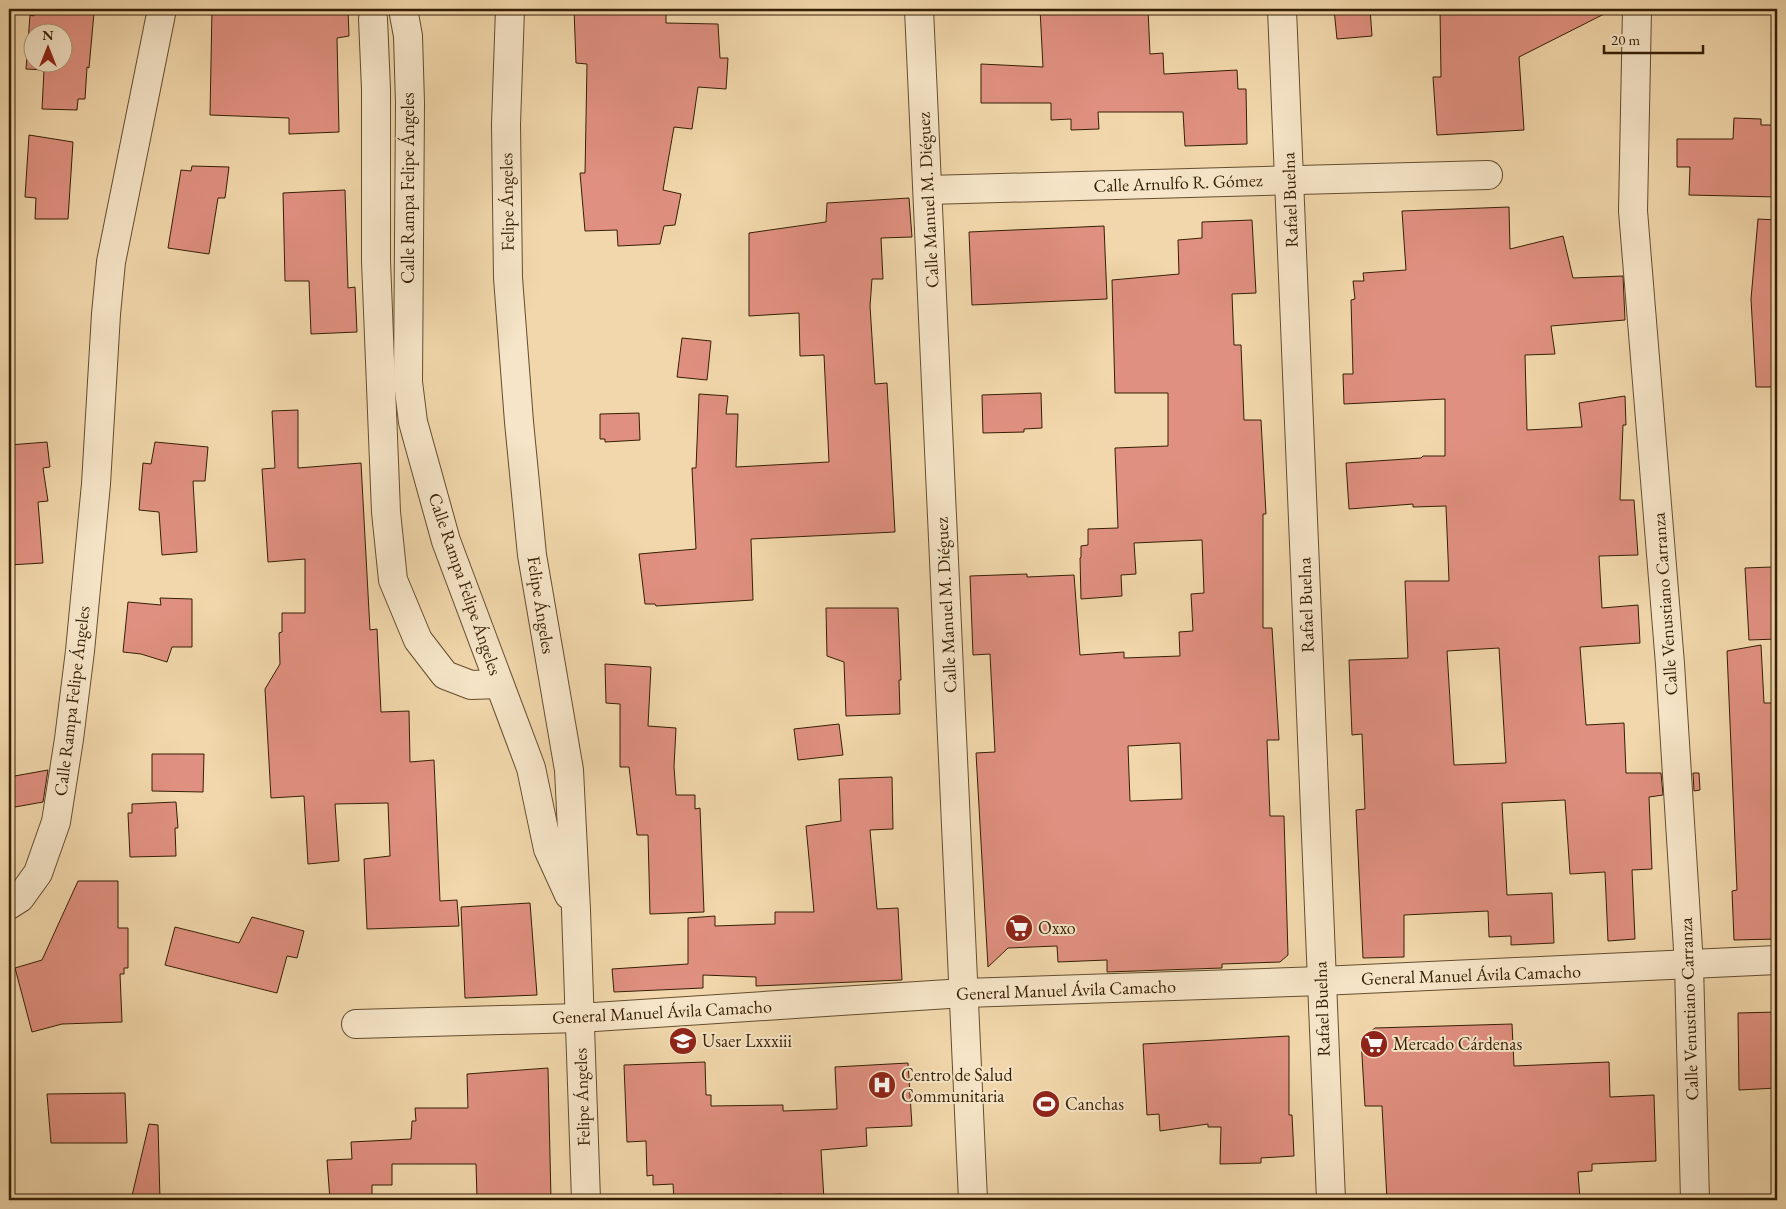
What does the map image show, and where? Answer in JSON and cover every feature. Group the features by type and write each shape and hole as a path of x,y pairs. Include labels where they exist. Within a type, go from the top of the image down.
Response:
{"street":[{"name":"Calle Rampa Felipe Ángeles","path":"9,905 20,898 38,873 56,822 70,739 81,641 96,484 106,314 112,262 162,9"},
{"name":"Calle Rampa Felipe Ángeles","path":"402,9 408,36 408,372 413,422 446,541 531,768 548,849 576,910"},
{"name":"Felipe Ángeles","path":"510,9 506,124 508,278 519,422 532,554 569,770 586,1200"},
{"name":"Calle Manuel M. Diéguez","path":"919,9 973,1200"},
{"name":"Rafael Buelna","path":"1282,9 1330,1200"},
{"name":"Calle Venustiano Carranza","path":"1637,9 1634,211 1670,664 1689,965 1695,1200"},
{"path":"373,19 376,89 378,290 386,512 393,580 418,640 445,675 471,685 499,684"},
{"name":"Calle Arnulfo R. Gómez","path":"928,190 1488,174"},
{"name":"General Manuel Ávila Camacho","path":"356,1024 579,1018 964,994 1321,981 1777,960"}],"building":[{"path":"34,9 65,9 94,13 85,99 78,99 77,110 42,109 44,72 72,72 72,22 29,22 30,15 34,16"},
{"path":"212,9 348,9 349,36 337,38 339,132 289,134 289,118 210,115"},
{"path":"574,9 666,9 666,23 718,24 720,58 728,58 726,89 698,87 692,129 674,127 663,190 681,194 675,225 664,226 660,244 618,246 617,230 585,231 580,173 585,173 587,64 576,63"},
{"path":"1040,9 1148,9 1150,54 1163,53 1164,74 1237,70 1238,89 1246,89 1247,144 1185,146 1183,112 1098,112 1099,129 1071,130 1071,119 1051,120 1051,103 981,103 981,64 1043,67"},
{"path":"1334,9 1370,9 1372,36 1337,39"},
{"path":"1440,9 1614,9 1519,57 1524,130 1437,135 1433,77 1441,77"},
{"path":"1734,118 1761,119 1761,125 1777,125 1777,197 1689,195 1690,167 1677,167 1677,139 1733,139"},
{"path":"29,135 73,142 68,219 35,219 36,198 25,197"},
{"path":"192,166 229,167 225,198 218,198 209,254 168,248 181,170 191,171"},
{"path":"345,190 348,288 355,287 357,332 311,334 309,281 285,281 283,193"},
{"path":"909,198 912,237 881,238 883,279 872,279 870,306 875,384 887,383 895,532 751,539 753,600 656,606 655,604 645,604 639,554 696,549 692,468 696,468 699,394 728,396 726,414 738,414 736,467 829,462 824,355 800,356 799,313 749,316 749,233 826,222 827,203"},
{"path":"1509,207 1510,249 1563,236 1573,278 1623,276 1625,320 1551,326 1555,354 1525,355 1527,430 1582,427 1579,403 1625,396 1626,425 1623,425 1620,500 1634,500 1638,555 1599,556 1602,608 1638,605 1640,643 1580,647 1586,725 1624,723 1626,773 1661,773 1663,795 1649,797 1652,869 1632,870 1635,939 1608,941 1605,872 1570,874 1565,800 1502,803 1507,895 1552,893 1554,943 1511,945 1511,936 1489,937 1488,911 1404,915 1404,957 1363,958 1356,810 1365,809 1362,734 1352,735 1349,660 1408,658 1405,581 1449,581 1446,506 1413,507 1413,504 1349,509 1346,463 1421,458 1423,456 1445,456 1445,399 1344,404 1343,374 1353,374 1351,300 1355,299 1353,281 1364,281 1363,273 1406,270 1402,211","holes":["1499,648 1506,763 1454,765 1447,651"]},
{"path":"1758,219 1777,220 1777,387 1756,387 1751,299"},
{"path":"1252,220 1256,293 1232,294 1234,345 1241,345 1244,420 1261,420 1266,514 1263,514 1263,628 1272,628 1279,740 1267,740 1270,816 1284,816 1288,955 1280,962 1222,964 1222,968 1107,972 1107,960 1058,962 1057,946 1008,948 988,967 976,753 995,752 990,654 973,655 970,576 1027,574 1027,577 1074,575 1080,655 1124,652 1124,658 1180,656 1179,632 1193,631 1191,594 1204,593 1202,540 1134,543 1136,574 1121,575 1122,596 1081,599 1080,558 1081,546 1088,545 1088,529 1118,528 1115,448 1168,446 1168,393 1115,393 1112,280 1179,274 1178,240 1202,238 1202,222","holes":["1180,743 1182,799 1130,801 1128,746"]},
{"path":"1104,226 1107,299 972,305 969,232"},
{"path":"682,338 711,341 707,380 677,377"},
{"path":"1041,393 1042,428 1024,429 1024,432 983,433 982,395"},
{"path":"298,410 298,468 361,463 370,630 377,629 381,712 409,711 410,762 434,760 440,901 457,900 459,926 367,929 364,859 390,856 388,803 335,804 339,861 308,864 304,796 271,798 265,689 280,664 279,633 282,632 282,613 305,613 305,559 268,562 262,469 275,468 272,411"},
{"path":"639,413 640,440 605,442 605,439 600,439 600,414"},
{"path":"47,442 50,467 43,468 48,501 38,502 43,563 9,565 9,445"},
{"path":"155,442 208,447 205,481 193,481 197,552 162,555 159,512 139,510 143,463 151,464"},
{"path":"1772,567 1773,604 1777,604 1777,639 1749,640 1745,568"},
{"path":"160,598 192,599 192,647 172,647 167,662 141,654 123,652 128,602 161,605"},
{"path":"826,608 898,608 901,680 899,680 900,714 846,716 844,662 827,656"},
{"path":"1761,645 1764,703 1777,703 1777,939 1734,940 1732,891 1737,890 1727,651"},
{"path":"605,664 651,667 648,726 676,728 674,767 676,795 695,795 695,809 700,808 704,912 650,914 648,835 637,835 629,767 620,767 620,704 606,703"},
{"path":"839,724 843,755 798,760 794,729"},
{"path":"152,754 204,754 203,792 152,791"},
{"path":"48,770 43,802 9,807 9,777"},
{"path":"1693,773 1699,773 1700,790 1694,791"},
{"path":"892,777 893,829 870,830 877,909 898,908 902,980 756,986 756,977 703,975 703,988 614,992 612,969 688,964 688,918 715,916 715,926 775,924 775,912 814,912 806,826 841,821 839,779"},
{"path":"176,802 178,828 175,828 176,856 130,857 128,813 132,813 132,804"},
{"path":"78,881 118,881 118,928 128,928 128,968 124,968 124,974 120,974 122,1022 62,1024 32,1032 15,968 42,960"},
{"path":"530,903 537,995 465,998 461,907"},
{"path":"252,917 304,931 297,958 287,956 277,993 165,965 175,927 239,943"},
{"path":"1777,1012 1777,1088 1739,1090 1738,1013"},
{"path":"1512,1024 1514,1066 1609,1062 1610,1097 1654,1095 1656,1161 1592,1164 1592,1171 1578,1172 1580,1200 1387,1200 1382,1106 1365,1106 1361,1039 1375,1028"},
{"path":"1289,1036 1289,1115 1292,1115 1294,1156 1261,1158 1261,1163 1220,1164 1221,1127 1208,1127 1208,1124 1160,1131 1159,1114 1147,1115 1143,1044"},
{"path":"705,1062 706,1095 711,1095 711,1106 783,1105 783,1111 837,1109 835,1067 908,1063 912,1126 866,1128 867,1146 821,1150 824,1200 783,1200 782,1194 674,1199 673,1184 653,1185 653,1175 647,1176 646,1141 627,1142 624,1065"},
{"path":"548,1068 551,1200 510,1200 514,1196 477,1197 476,1164 392,1164 392,1185 372,1185 372,1200 330,1200 327,1160 352,1159 351,1142 411,1139 412,1121 416,1121 415,1108 468,1108 467,1074"},
{"path":"125,1093 127,1143 51,1143 47,1094"},
{"path":"149,1124 158,1125 160,1200 131,1200"}],"place":[{"name":"Oxxo","path":"1019,928"},
{"name":"Usaer Lxxxiii","path":"683,1041"},
{"name":"Mercado Cárdenas","path":"1374,1044"},
{"name":"Centro de Salud Communitaria","path":"882,1085"},
{"name":"Canchas","path":"1046,1104"}]}
